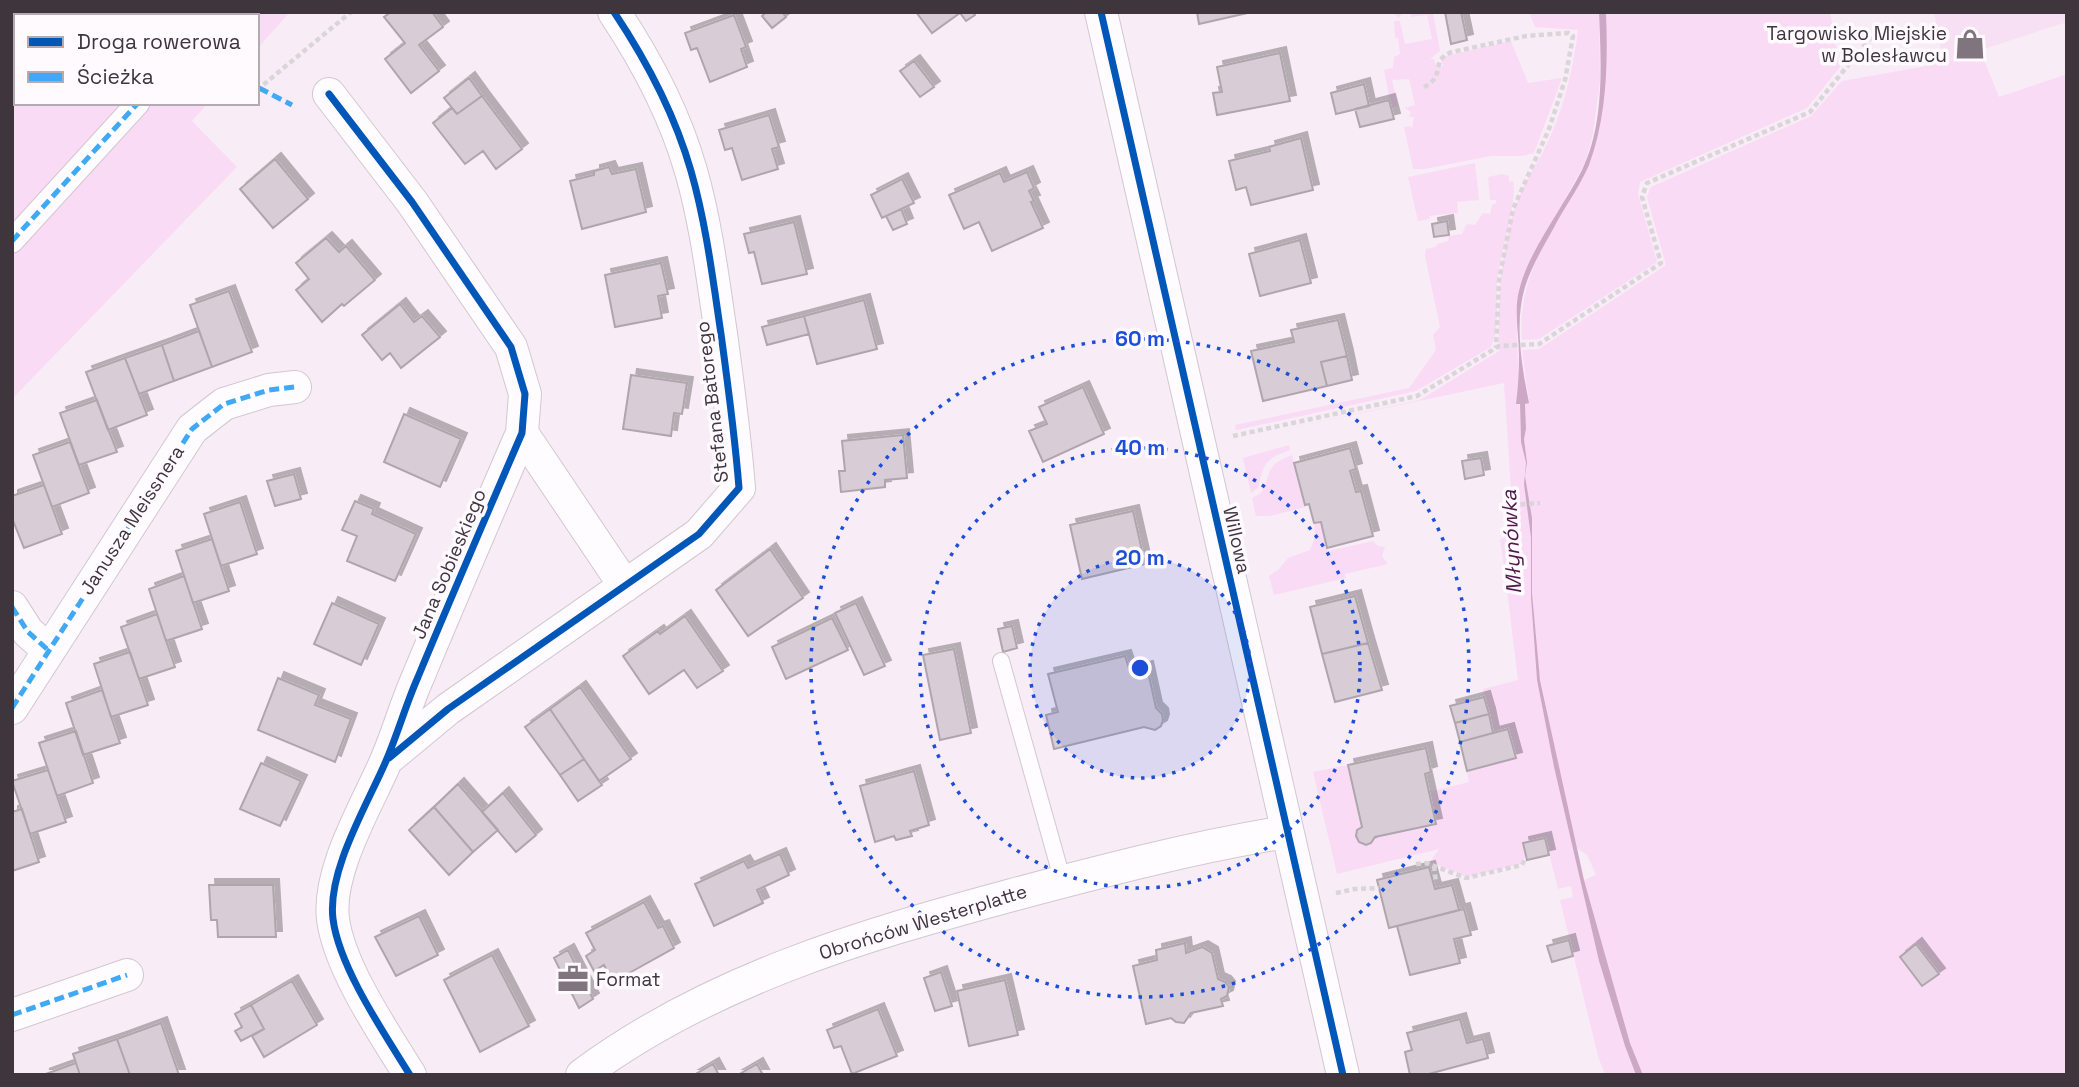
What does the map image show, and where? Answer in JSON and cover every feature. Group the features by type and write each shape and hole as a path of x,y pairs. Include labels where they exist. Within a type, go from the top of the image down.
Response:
{"street":[{"name":"Stefana Batorego","path":"386,760 448,709 699,534 739,488 736,445 715,292 691,171 675,127 635,44 614,12"},
{"name":"Willowa","path":"1101,12 1343,1075"},
{"name":"Jana Sobieskiego","path":"329,94 412,202 511,347 525,394 522,433 417,679 386,760 357,820 335,882 332,917 339,949 410,1075"},
{"path":"12,241 136,105"},
{"name":"Janusza Meissnera","path":"12,708 192,429 224,404 269,390 295,387"},
{"path":"522,433 625,586"},
{"path":"12,607 28,632 48,650"},
{"name":"Obrońców Westerplatte","path":"582,1075 630,1041 673,1016 739,984 829,948 898,926 1063,881 1286,832"},
{"path":"12,1015 127,975"}],"lane":[{"path":"1001,661 1063,881"}],"path":[{"path":"259,88 351,12"},
{"path":"1228,437 1417,396 1497,347 1539,344 1661,263 1642,197 1647,183 1810,112 1880,26"},
{"path":"1424,87 1436,79 1440,58 1449,52 1526,36 1569,33 1573,36 1565,80 1549,129 1513,209 1499,280 1497,347"},
{"path":"1512,505 1540,503"},
{"path":"1416,864 1426,863 1466,878 1523,864 1526,857"},
{"path":"1434,866 1436,881"},
{"path":"1332,894 1379,888"}],"shaded area":[{"path":"12,12 290,12 259,47 259,14 14,14 14,105 206,105 192,121 237,167 12,399"},
{"path":"1393,12 1433,13 1440,51 1430,59 1434,59 1437,68 1443,66 1441,60 1445,56 1511,41 1528,83 1562,78 1534,153 1522,156 1491,156 1413,169 1404,127 1412,128 1414,117 1409,117 1411,112 1405,108 1415,105 1409,79 1392,80 1398,106 1391,108 1384,70 1393,68 1394,57 1400,54 1394,21 1400,21 1405,44 1432,39 1427,15 1411,17 1411,14 1402,14 1398,18"},
{"path":"1529,12 1599,12 1600,81 1586,161 1524,275 1516,311 1521,442 1526,463 1524,484 1531,538 1531,598 1537,680 1554,767 1599,961 1636,1075 1605,1075 1560,900 1573,897 1571,886 1558,889 1545,838 1523,843 1526,855 1520,864 1468,877 1430,862 1439,849 1337,874 1313,772 1348,765 1362,827 1357,837 1359,842 1366,844 1375,837 1436,824 1429,792 1469,782 1467,771 1516,758 1508,730 1493,733 1483,689 1518,680 1500,539 1514,536 1504,383 1238,439 1420,400 1499,351 1500,293 1508,234 1521,191 1542,154 1561,109 1570,78 1578,30 1535,27"},
{"path":"1599,12 1606,12 1607,51 1603,109 1595,147 1582,179 1536,261 1522,301 1520,345 1529,403 1525,404 1524,439 1527,463 1525,476 1532,518 1532,593 1540,680 1584,880 1630,1043 1643,1075 1636,1075 1599,961 1554,767 1537,680 1531,598 1531,538 1524,484 1526,463 1521,442 1520,404 1516,404 1519,362 1517,304 1520,287 1531,258 1582,170 1595,133 1600,92"},
{"path":"1606,12 1830,12 1840,67 1807,108 1640,182 1638,194 1657,262 1539,339 1522,340 1528,283 1550,234 1584,176 1593,150 1603,91"},
{"name":"Targowisko Miejskie w Bolesławcu","path":"1934,12 2067,12 2067,22 1943,62"},
{"path":"1980,50 1999,97 2067,74 2067,1075 1643,1075 1630,1043 1584,880 1596,875 1587,855 1577,848 1538,666 1532,593 1532,525 1525,476 1525,403 1529,402 1522,350 1539,349 1666,265 1647,197 1651,187 1811,116 1842,81 1943,63","holes":["1915,945 1938,974 1923,986 1900,958"]},
{"path":"1475,163 1479,200 1457,202 1458,213 1429,216 1430,219 1418,221 1408,177"},
{"path":"1502,174 1509,176 1509,182 1513,181 1514,190 1498,271 1497,323 1491,347 1416,391 1236,430 1235,425 1409,388 1436,350 1433,335 1440,327 1425,256 1426,249 1448,241 1449,236 1462,234 1467,224 1475,225 1483,213 1490,214 1496,200 1490,200 1488,177"},
{"path":"1289,445 1290,450 1270,459 1258,488 1251,493 1243,458"},
{"path":"1292,455 1306,507 1270,516 1256,516 1252,498 1261,493 1273,466"},
{"path":"1321,522 1328,551 1373,541 1378,546 1385,547 1382,556 1388,564 1345,574 1346,578 1274,595 1269,576 1288,558 1310,550 1315,537 1314,523"}],"building":[{"path":"391,12 432,12 443,27 419,45 439,71 411,93 385,59 405,43 384,17"},
{"path":"766,12 782,12 786,17 772,28 762,16"},
{"path":"916,12 973,12 975,15 966,21 960,13 932,33"},
{"path":"1197,12 1252,12 1199,24"},
{"path":"1445,12 1461,12 1467,40 1451,44"},
{"path":"734,15 746,47 741,49 747,67 710,82 697,48 691,50 685,33"},
{"path":"1280,53 1290,101 1217,115 1213,93 1222,92 1217,67"},
{"path":"914,61 934,87 920,97 900,71"},
{"path":"469,78 482,96 457,114 444,98"},
{"path":"1364,84 1369,106 1336,114 1331,93"},
{"path":"482,96 522,149 496,169 483,151 465,164 433,123 452,108 457,114"},
{"path":"1389,100 1394,119 1360,127 1355,109"},
{"path":"769,115 779,147 772,149 778,169 742,180 732,148 725,150 719,130"},
{"path":"1301,138 1313,190 1251,205 1246,187 1236,190 1229,161 1270,151 1269,147"},
{"path":"275,159 308,199 273,228 240,189"},
{"path":"609,167 612,174 636,169 646,212 582,229 570,181 594,175 594,171"},
{"path":"1027,172 1034,188 1029,191 1034,201 1031,202 1043,228 992,251 979,222 964,229 949,195 1000,173 1004,182"},
{"path":"902,179 914,203 882,218 871,195"},
{"path":"901,209 907,224 893,230 886,216"},
{"path":"1447,221 1449,235 1434,237 1432,224"},
{"path":"794,222 807,274 762,284 754,252 749,253 744,234"},
{"path":"326,238 339,252 346,246 375,280 322,322 296,290 309,279 296,263"},
{"path":"1300,240 1311,283 1260,296 1249,254"},
{"path":"661,263 668,294 658,296 662,318 615,327 605,275"},
{"path":"229,291 252,352 212,367 190,305"},
{"path":"864,300 877,349 817,364 804,316"},
{"path":"400,304 414,322 422,316 440,337 401,368 390,353 382,360 362,335"},
{"path":"804,316 809,334 767,345 762,327"},
{"path":"1338,320 1347,356 1321,362 1327,386 1263,401 1251,351 1294,342 1291,330"},
{"path":"199,331 212,367 174,381 162,345"},
{"path":"162,345 174,381 139,394 125,358"},
{"path":"1347,356 1352,380 1327,386 1321,362"},
{"path":"125,358 147,415 108,430 86,372"},
{"path":"631,375 687,383 682,414 674,413 671,436 623,429"},
{"path":"1083,387 1104,434 1043,462 1029,431 1047,424 1039,407"},
{"path":"97,400 117,452 79,465 60,413"},
{"path":"404,414 461,439 440,487 384,462"},
{"path":"903,435 907,478 885,480 885,487 841,492 839,471 845,471 842,441"},
{"path":"70,442 89,493 52,507 33,455"},
{"path":"1350,448 1356,469 1350,471 1356,492 1361,491 1373,536 1327,548 1321,522 1314,523 1309,504 1305,505 1294,463"},
{"path":"1481,458 1484,475 1465,479 1462,461"},
{"path":"294,474 301,499 275,506 267,481"},
{"path":"44,485 62,534 24,548 12,518 12,496"},
{"path":"355,501 374,509 372,514 416,534 395,581 347,561 357,536 342,530"},
{"path":"240,502 257,554 221,566 204,514"},
{"path":"1133,511 1145,564 1082,579 1070,525"},
{"path":"212,539 229,591 193,603 176,551"},
{"path":"770,549 803,598 748,636 716,590"},
{"path":"184,576 202,629 166,641 149,589"},
{"path":"1355,596 1368,643 1322,654 1310,607"},
{"path":"332,603 379,624 361,665 314,644"},
{"path":"856,603 885,666 864,675 835,613"},
{"path":"157,614 175,667 139,679 121,627"},
{"path":"685,616 723,671 697,688 684,670 649,694 623,656"},
{"path":"832,618 848,650 786,679 772,647"},
{"path":"1012,626 1017,648 1003,652 998,629"},
{"path":"1368,643 1382,690 1335,702 1322,654"},
{"path":"954,649 971,733 940,740 923,655"},
{"path":"130,652 148,705 111,717 94,664"},
{"path":"1125,656 1130,671 1147,667 1156,708 1162,714 1161,726 1155,730 1144,727 1054,749 1046,715 1058,712 1048,674"},
{"path":"278,678 319,695 315,705 351,719 335,762 258,730"},
{"path":"580,687 631,759 599,781 550,709"},
{"path":"102,690 120,743 83,755 66,703"},
{"path":"1484,697 1489,714 1455,723 1450,706"},
{"path":"550,709 584,759 560,775 525,727"},
{"path":"1489,714 1493,733 1460,742 1455,723"},
{"path":"1508,729 1516,758 1467,771 1460,742"},
{"path":"76,731 93,783 57,796 39,743"},
{"path":"1426,748 1431,772 1425,774 1436,824 1375,837 1366,845 1359,842 1357,830 1362,827 1348,765"},
{"path":"584,759 602,785 578,801 560,775"},
{"path":"261,763 301,781 280,826 240,809"},
{"path":"48,770 66,822 30,834 12,781"},
{"path":"914,771 929,825 910,831 912,836 896,840 894,836 875,842 860,786"},
{"path":"458,784 498,830 473,852 434,807"},
{"path":"503,793 536,835 516,852 482,812"},
{"path":"434,807 473,852 449,875 409,830"},
{"path":"22,809 39,862 12,871 12,812"},
{"path":"1545,838 1549,855 1527,860 1523,843"},
{"path":"780,854 789,875 757,890 763,903 714,926 695,884 744,861 748,868"},
{"path":"1429,867 1435,889 1452,885 1459,910 1389,928 1377,880"},
{"path":"209,885 273,885 276,937 218,937 217,920 211,920"},
{"path":"644,902 658,928 663,926 674,948 613,982 604,965 594,971 586,956 595,950 586,933"},
{"path":"1464,909 1471,935 1454,939 1460,963 1410,975 1397,926"},
{"path":"419,916 438,955 396,976 375,937"},
{"path":"1569,940 1573,956 1552,962 1547,946"},
{"path":"1185,943 1186,953 1202,947 1212,953 1218,979 1229,987 1227,996 1221,999 1223,1006 1191,1013 1184,1023 1171,1018 1146,1024 1133,966 1157,960 1156,950"},
{"path":"1916,944 1939,974 1922,986 1900,957"},
{"name":"Format","path":"568,950 593,999 579,1008 554,958"},
{"path":"492,955 529,1026 480,1052 444,980"},
{"path":"941,972 952,1006 935,1011 924,978"},
{"path":"1005,980 1018,1035 969,1046 957,991"},
{"path":"292,981 317,1025 264,1057 252,1036 264,1029 251,1005"},
{"path":"251,1005 264,1029 241,1041 235,1031 242,1027 235,1014"},
{"path":"878,1009 897,1056 852,1074 841,1046 834,1048 827,1030"},
{"path":"1460,1019 1467,1043 1483,1039 1488,1058 1425,1075 1410,1075 1405,1052 1412,1050 1407,1033"},
{"path":"161,1023 179,1075 130,1075 117,1039"},
{"path":"117,1039 130,1075 80,1075 73,1054"},
{"path":"76,1063 80,1075 43,1075"},
{"path":"713,1064 719,1075 694,1075"},
{"path":"757,1064 763,1075 738,1075"}],"marked path":[{"path":"259,88 292,105"},
{"path":"12,241 136,105"},
{"path":"12,708 192,429 224,404 269,390 295,387"},
{"path":"12,607 28,632 48,650"},
{"path":"12,1015 127,975"}],"cycle path":[{"path":"389,758 448,709 699,534 739,488 721,334 709,252 696,191 668,109 614,12"},
{"path":"1101,12 1343,1075"},
{"path":"329,94 412,202 511,347 525,394 522,433 414,687 386,761 350,838 336,880 333,919 344,958 364,999 410,1075"}],"place":[{"name":"Targowisko Miejskie w Bolesławcu","path":"1970,44"},
{"name":"Format","path":"573,979"}],"water label":[{"name":"Młynówka","path":"1511,542"}]}
